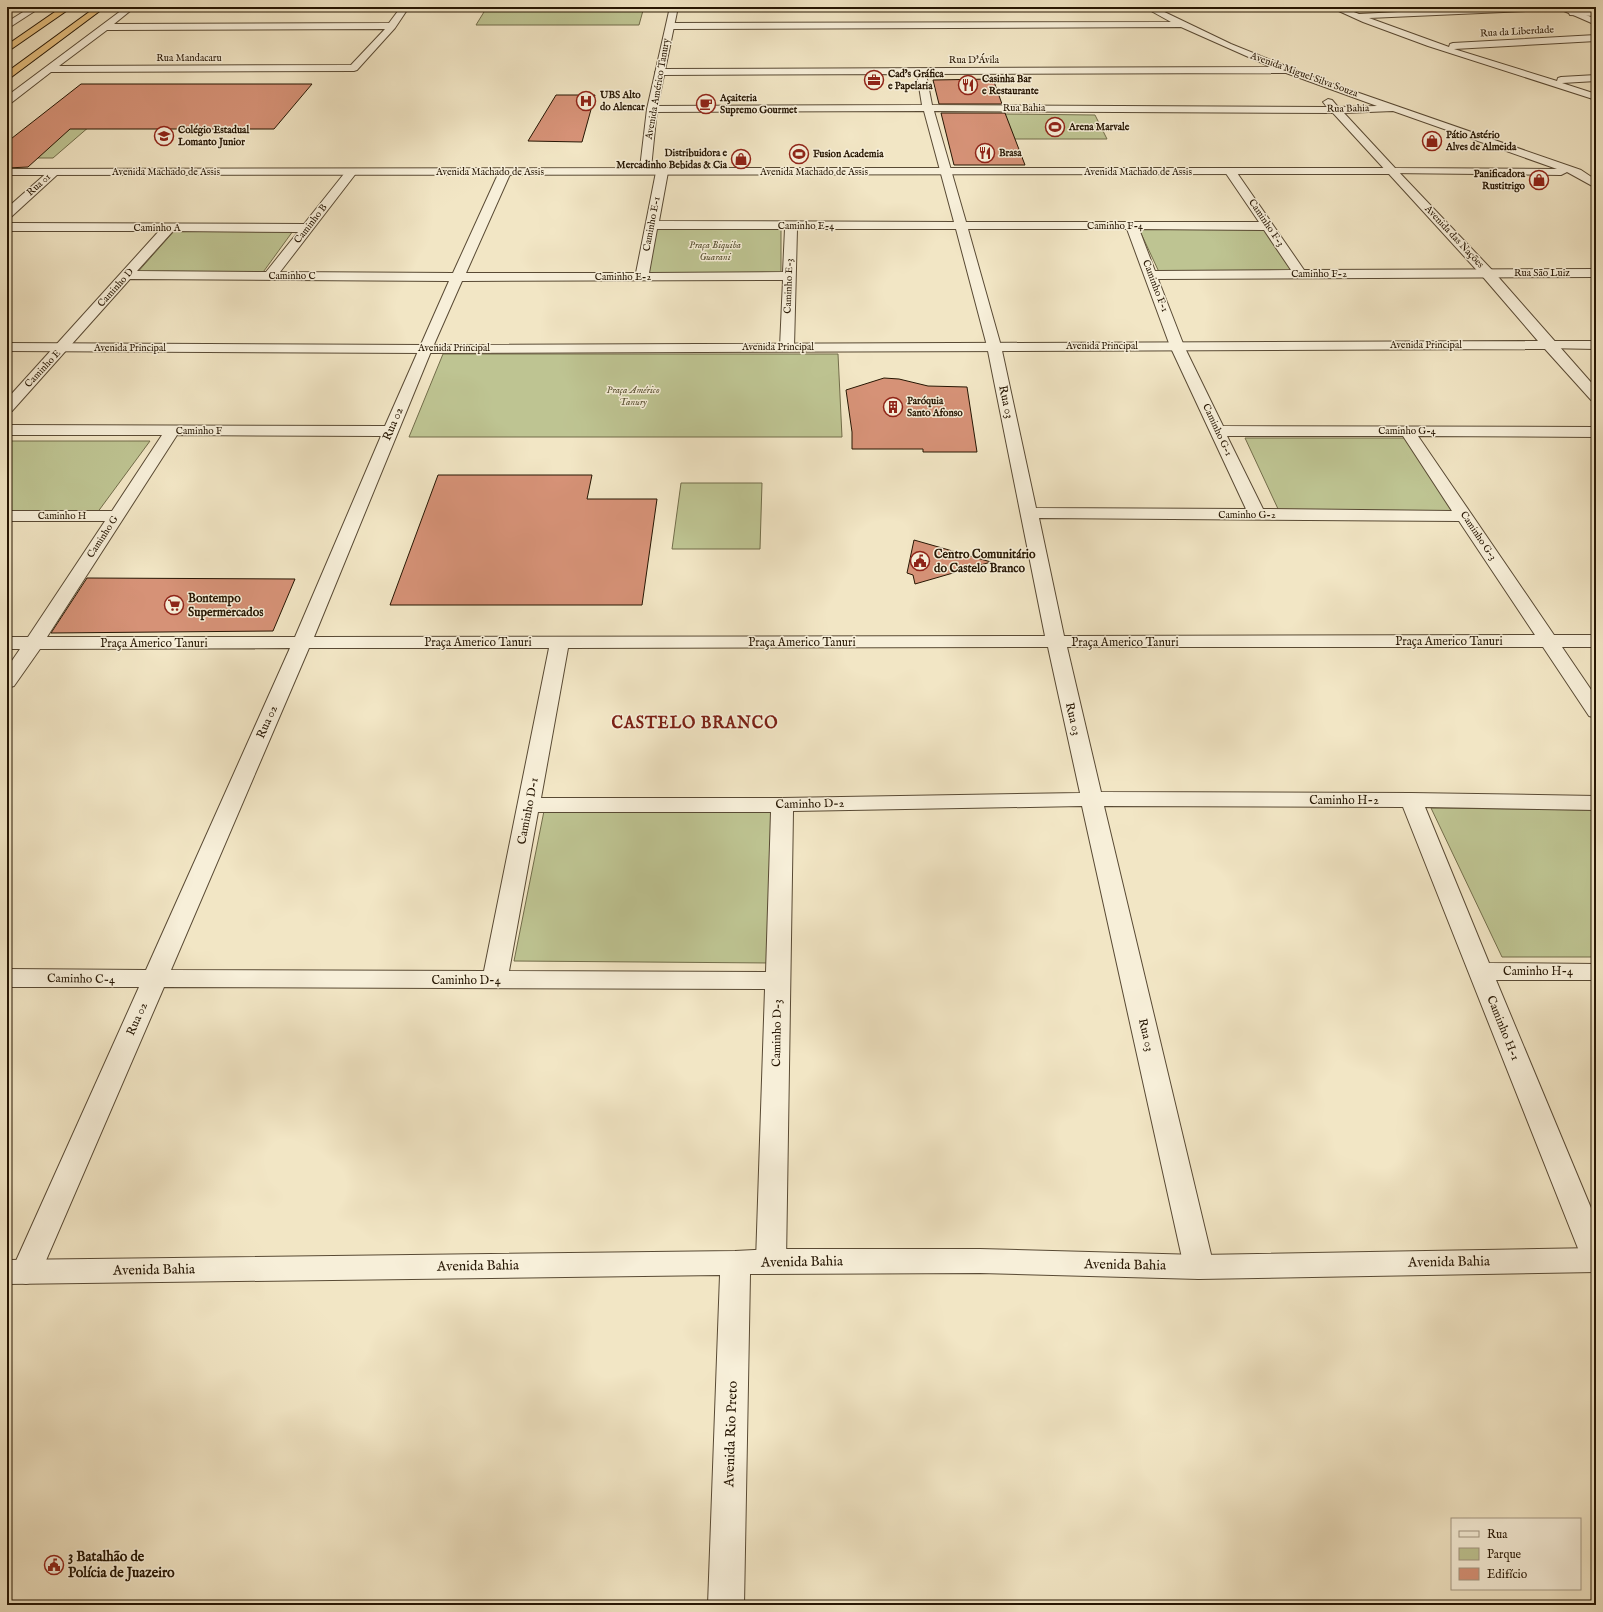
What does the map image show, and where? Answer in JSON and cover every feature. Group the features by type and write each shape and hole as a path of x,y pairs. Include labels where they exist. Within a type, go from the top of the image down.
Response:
{"highway":[{"path":"7,49 68,7"},
{"path":"7,76 101,7"}],"street":[{"path":"7,26 37,7"},
{"path":"7,101 131,7"},
{"name":"Rua Mandacaru","path":"48,69 354,68 392,26 405,7"},
{"name":"Avenida Américo Tanury","path":"645,172 652,109 674,7"},
{"name":"Avenida Miguel Silva Souza","path":"1148,7 1180,25 1310,79 1577,172"},
{"path":"1334,7 1438,47 1596,97"},
{"path":"1355,16 1548,7"},
{"path":"1559,7 1596,22"},
{"path":"1573,13 1596,13"},
{"path":"1585,17 1596,18"},
{"path":"7,20 21,18"},
{"path":"670,26 1180,25"},
{"path":"105,27 392,26"},
{"name":"Rua da Liberdade","path":"1438,47 1596,38"},
{"name":"Rua D'Ávila","path":"661,69 876,68 1267,62"},
{"name":"Rua D'Ávila","path":"876,68 921,71 1288,70"},
{"name":"Rua 03","path":"921,71 928,108 994,346 1056,642 1199,1267"},
{"path":"1548,81 1596,78"},
{"name":"Avenida das Nações","path":"1310,79 1334,110 1488,274 1596,397"},
{"name":"Rua Bahia","path":"652,109 928,108 1334,110 1396,108"},
{"name":"Avenida Machado de Assis","path":"7,172 1577,172 1596,170"},
{"name":"Rua 01","path":"7,214 54,172"},
{"name":"Caminho B","path":"270,276 351,172"},
{"name":"Rua 02","path":"16,1272 155,979 302,643 425,349 505,172"},
{"name":"Caminho E-1","path":"642,277 662,172"},
{"name":"Caminho F-3","path":"1231,172 1301,275"},
{"path":"1577,172 1596,185"},
{"name":"Caminho E-4","path":"652,225 961,226"},
{"name":"Caminho E-3","path":"787,347 791,226"},
{"name":"Caminho F-4","path":"961,226 1268,226"},
{"name":"Caminho F-1","path":"1132,226 1177,346"},
{"name":"Caminho A","path":"7,227 308,228"},
{"name":"Caminho D","path":"63,348 169,228"},
{"name":"Rua São Luiz","path":"1488,274 1596,273"},
{"name":"Caminho F-2","path":"1151,275 1488,274"},
{"name":"Caminho C","path":"127,275 457,277"},
{"name":"Caminho E-2","path":"457,277 789,276"},
{"name":"Avenida Principal","path":"7,347 425,349 1596,345"},
{"name":"Caminho G-1","path":"1177,346 1257,515"},
{"name":"Caminho E","path":"7,408 63,348"},
{"name":"Caminho F","path":"7,430 390,431"},
{"name":"Caminho G","path":"7,682 172,431"},
{"name":"Caminho G-4","path":"1217,431 1596,432"},
{"name":"Caminho G-3","path":"1407,431 1596,712"},
{"name":"Caminho G-2","path":"1029,513 1464,516"},
{"name":"Caminho H","path":"7,516 117,516"},
{"name":"Praça Americo Tanuri","path":"7,643 1596,641"},
{"name":"Caminho D-1","path":"495,980 560,642"},
{"name":"Caminho H-2","path":"1092,799 1411,800 1596,803"},
{"name":"Caminho D-2","path":"529,805 782,804 1092,799"},
{"name":"Caminho H-1","path":"1411,800 1596,1256"},
{"name":"Caminho D-3","path":"771,1261 782,804"},
{"name":"Caminho H-4","path":"1480,971 1596,972"},
{"name":"Caminho C-4","path":"7,978 155,979"},
{"name":"Caminho D-4","path":"155,979 778,981"},
{"name":"Avenida Bahia","path":"16,1272 735,1263 771,1261 980,1261 1199,1267 1596,1260"},
{"name":"Avenida Rio Preto","path":"726,1605 735,1263"}],"green space":[{"path":"487,7 644,7 639,25 476,25"},
{"name":"Arena Marvale","path":"1004,114 1095,115 1107,139 1013,139"},
{"path":"31,126 90,126 53,158 7,158"},
{"name":"Praça Biquiba Guarani","path":"653,229 781,229 781,273 646,273"},
{"path":"1139,229 1269,229 1296,273 1159,272"},
{"path":"175,230 293,231 261,275 136,274"},
{"name":"Praça Américo Tanury","path":"443,354 838,354 842,437 409,437"},
{"path":"1245,438 1406,438 1453,512 1279,511"},
{"path":"7,441 150,441 97,513 7,512"},
{"path":"681,483 762,483 760,549 672,549"},
{"path":"1431,808 1596,810 1596,957 1502,957"},
{"path":"544,811 774,812 770,963 514,961"}],"building":[{"path":"993,79 1002,104 939,104 933,80"},
{"path":"81,84 312,84 274,129 70,129 28,167 7,168 7,142"},
{"path":"556,95 595,95 582,142 528,141"},
{"path":"941,113 1005,113 1025,165 954,165"},
{"path":"884,378 899,379 928,386 967,387 977,452 923,452 923,449 852,449 852,432 846,390"},
{"path":"438,475 592,475 587,499 657,499 642,605 390,605"},
{"name":"Centro Comunitário do Castelo Branco","path":"914,540 991,562 915,584 913,575 907,573"},
{"name":"Bontempo Supermercados","path":"87,578 295,579 273,631 51,633"}],"place":[{"name":"Cad's Gráfica e Papelaria","path":"874,80"},
{"name":"Casinha Bar e Restaurante","path":"968,85"},
{"name":"UBS Alto do Alencar","path":"586,101"},
{"name":"Açaiteria Supremo Gourmet","path":"706,104"},
{"name":"Arena Marvale","path":"1055,127"},
{"name":"Colégio Estadual Lomanto Junior","path":"164,136"},
{"name":"Pátio Astério Alves de Almeida","path":"1432,141"},
{"name":"Brasa","path":"985,153"},
{"name":"Fusion Academia","path":"799,154"},
{"name":"Distribuidora e Mercadinho Bebidas & Cia","path":"741,159"},
{"name":"Panificadora Rustitrigo","path":"1539,180"},
{"name":"Paróquia Santo Afonso","path":"893,407"},
{"name":"Centro Comunitário do Castelo Branco","path":"920,561"},
{"name":"Bontempo Supermercados","path":"174,605"},
{"name":"3 Batalhão de Polícia de Juazeiro","path":"54,1565"}],"district":[{"name":"CASTELO BRANCO","path":"695,724"}]}
